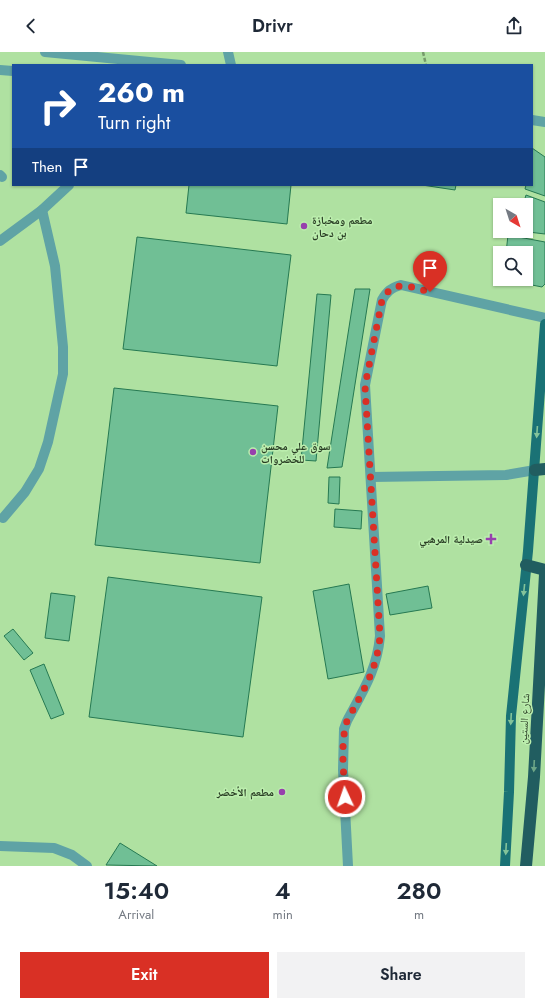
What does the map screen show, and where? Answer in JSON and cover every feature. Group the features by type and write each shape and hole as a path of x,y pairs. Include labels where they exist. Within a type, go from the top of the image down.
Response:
{"highway":[{"path":"526,565 545,570"},
{"name":"شارع الستين","path":"526,866 534,777 545,574"}],"main road":[{"path":"505,866 511,716 526,565 540,469 545,324"}],"street":[{"path":"46,52 171,64"},
{"path":"228,52 231,64"},
{"path":"0,70 12,71"},
{"path":"533,120 545,122"},
{"path":"0,241 42,210 69,186"},
{"path":"3,518 25,492 40,469 48,442 63,374 63,348 55,266 42,210"},
{"path":"348,866 343,770 344,729 372,674 379,653 380,636 365,386 382,300 386,293 392,288 401,285 545,318"},
{"path":"371,477 506,475 540,469"},
{"path":"0,846 54,848 72,855 87,866"}],"path":[{"path":"423,52 426,64"}],"building":[{"path":"533,149 545,157 545,196 525,189 526,186 533,186"},
{"path":"189,186 291,186 287,224 186,213"},
{"path":"429,186 456,186 455,190"},
{"path":"526,195 545,202 545,234 533,233 533,198 525,198"},
{"path":"137,237 291,255 277,366 123,349"},
{"path":"508,238 524,238 545,242 545,284 542,287 533,285 533,246 507,246"},
{"path":"355,289 370,289 342,467 327,468"},
{"path":"317,294 331,295 316,461 301,460"},
{"path":"114,388 278,406 260,563 95,545"},
{"path":"329,477 340,477 339,504 328,503"},
{"path":"335,509 362,511 361,529 334,527"},
{"path":"108,577 262,597 243,737 89,717"},
{"path":"349,584 364,672 328,679 313,591"},
{"path":"428,586 432,608 390,615 386,594"},
{"path":"51,593 75,596 69,641 45,638"},
{"path":"13,629 33,653 24,660 4,636"},
{"path":"44,664 64,714 51,719 30,670"},
{"path":"120,843 157,866 106,865"}],"place":[{"name":"مطعم ومخبازة بن دحان","path":"304,226"},
{"name":"سوق علي محسن للخضروات","path":"253,452"},
{"name":"صيدلية المرهبي","path":"491,539"},
{"name":"مطعم الأخضر","path":"282,792"}],"route":[{"path":"345,797 343,770 344,729 372,674 379,653 380,636 365,386 382,300 386,293 392,288 401,285 430,292"}]}
